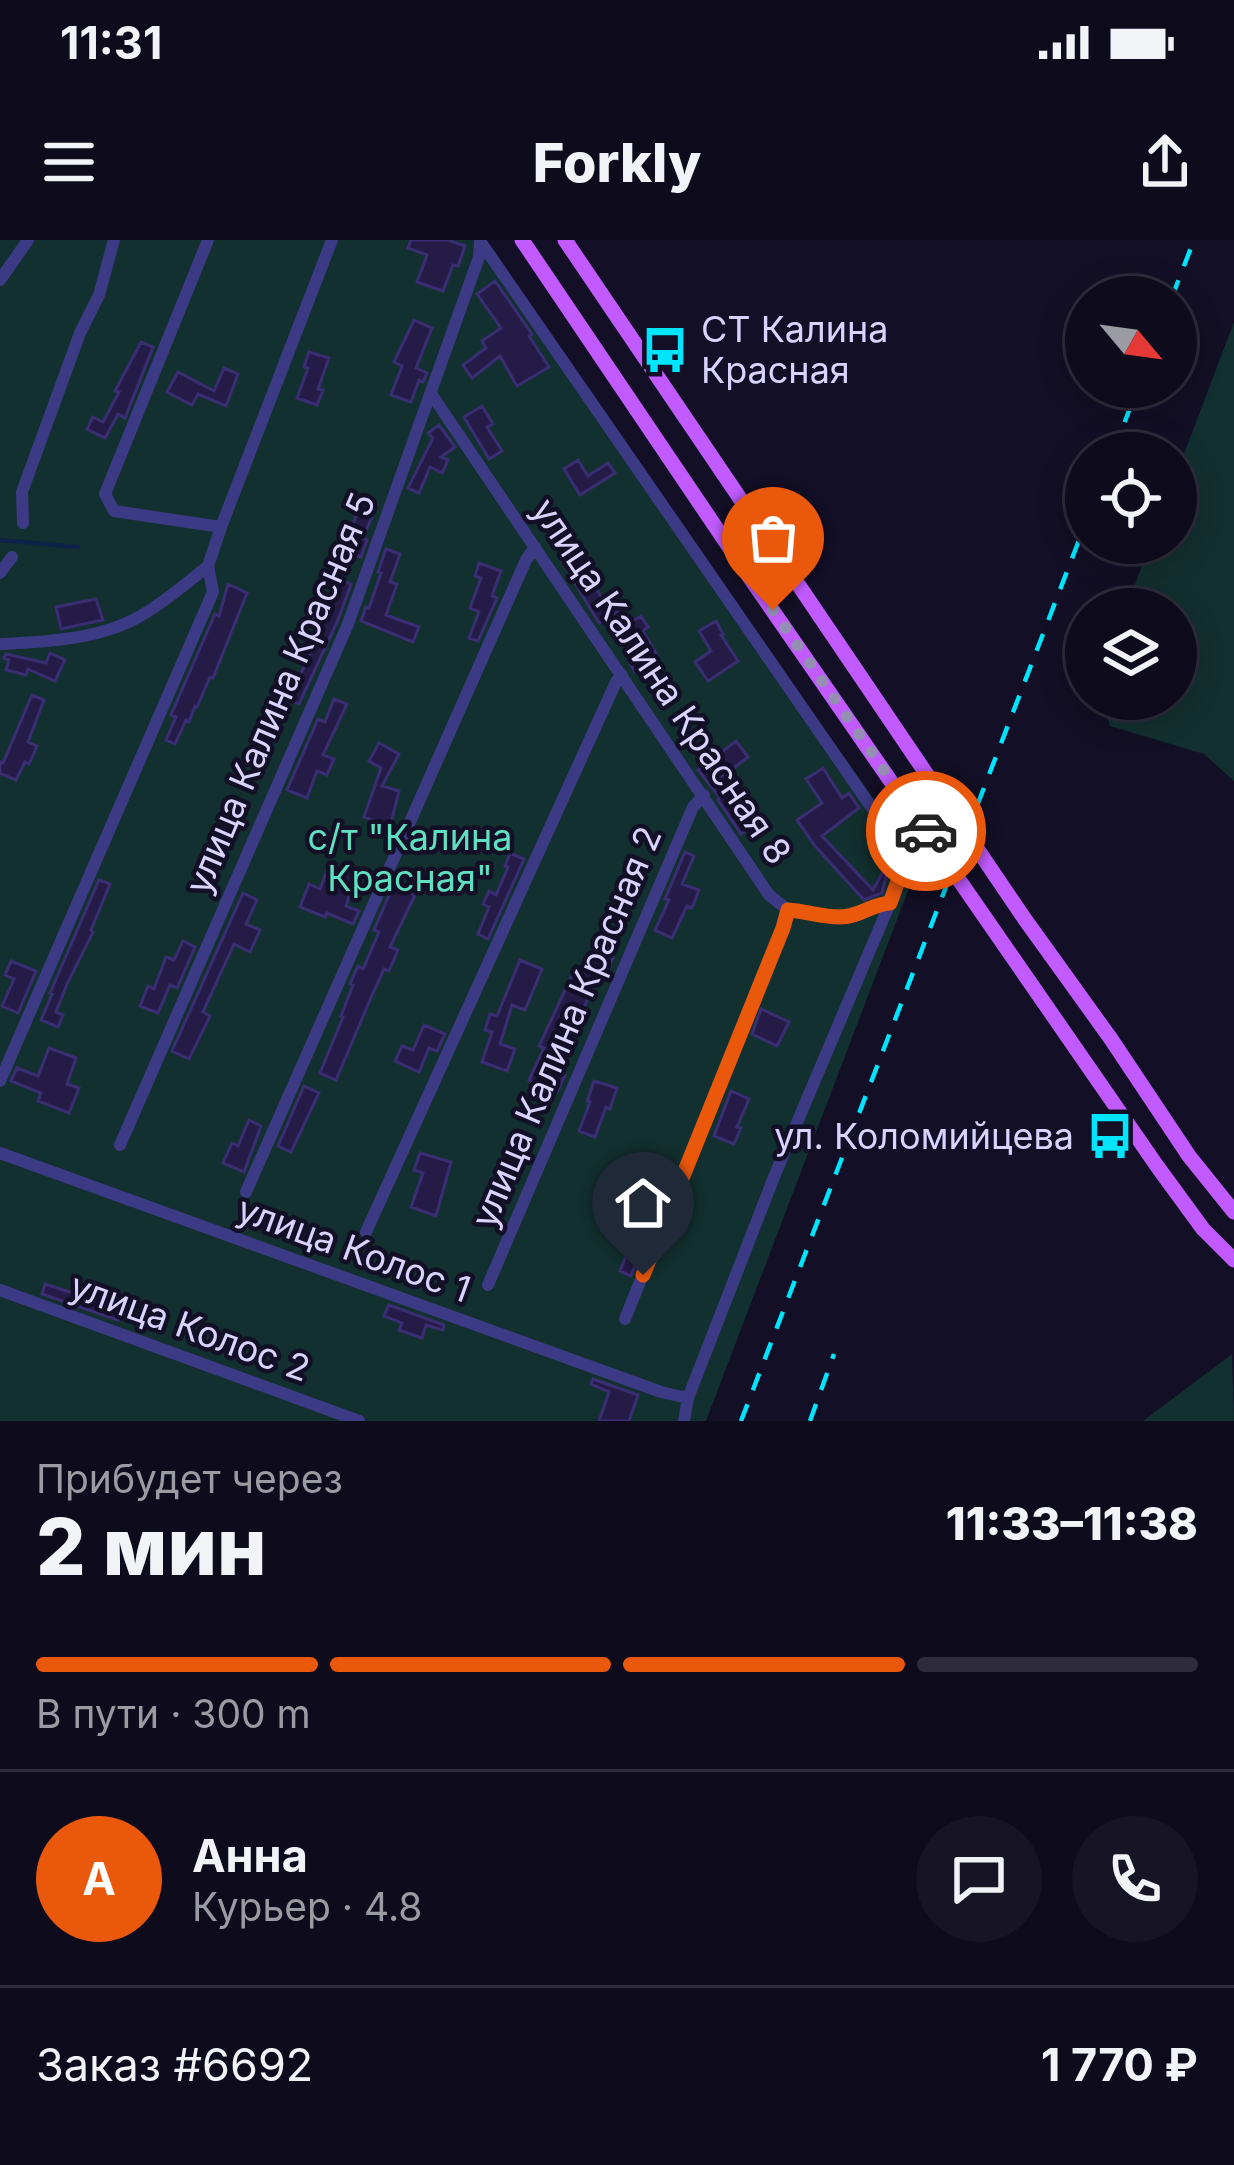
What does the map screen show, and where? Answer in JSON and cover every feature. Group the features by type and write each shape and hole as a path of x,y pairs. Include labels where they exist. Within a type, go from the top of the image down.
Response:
{"main road":[{"path":"522,240 1157,1166 1203,1229 1234,1260"},
{"path":"565,240 979,852 1189,1156 1234,1212"}],"street":[{"path":"0,280 28,240"},
{"path":"23,523 22,492 80,333 99,295 114,240"},
{"path":"208,240 105,494 114,511 221,526"},
{"path":"0,1082 213,592 208,566 221,526 332,240"},
{"path":"480,241 904,858"},
{"name":"улица Калина Красная 5","path":"120,1145 348,624 432,394 479,257 480,241"},
{"name":"улица Калина Красная 8","path":"432,394 770,895 788,910 840,917 890,903"},
{"path":"246,1192 535,547"},
{"path":"0,573 12,556"},
{"path":"0,644 64,639 144,615 208,566"},
{"path":"366,1232 622,675"},
{"name":"улица Калина Красная 2","path":"488,1285 693,807 704,795"},
{"path":"684,1421 688,1398 774,1177 890,903 904,858 926,830"},
{"path":"625,1318 788,910"},
{"name":"улица Колос 1","path":"0,1154 688,1398"},
{"name":"улица Колос 2","path":"0,1290 359,1421"}],"green space":[{"name":"с/т \"Калина Красная\"","path":"0,240 476,240 919,862 706,1421 0,1421"},
{"path":"1234,322 1234,781 1204,754 1110,726 1108,720 1197,720 1197,588 1134,588 1142,564 1197,564 1197,432 1192,432"},
{"path":"1232,1354 1234,1421 1143,1421"}],"building":[{"path":"411,240 448,240 465,246 443,291 417,282 427,255 408,248"},
{"path":"495,281 549,367 517,386 500,356 472,378 463,365 486,348 482,341 501,328 477,294"},
{"path":"414,320 432,328 416,368 427,373 423,382 419,380 411,402 391,395 402,366 394,362"},
{"path":"141,342 153,347 125,418 118,414 105,438 87,429 93,417 103,422"},
{"path":"309,352 329,358 317,405 297,398"},
{"path":"224,368 238,374 226,406 198,394 192,405 167,392 178,372 214,391"},
{"path":"482,406 493,424 487,427 502,451 489,459 464,417"},
{"path":"439,425 455,447 441,457 448,460 442,473 430,467 419,493 408,488 433,438 428,433"},
{"path":"578,460 588,476 608,463 615,473 580,495 564,469"},
{"path":"362,498 377,505 363,538 367,540 361,557 344,551"},
{"path":"577,547 585,561 581,564 603,600 610,596 618,611 599,623 560,558"},
{"path":"386,549 400,554 390,582 397,584 386,615 419,627 413,642 361,621"},
{"path":"479,563 501,571 492,596 497,598 478,641 469,638 479,612 470,608 481,578 475,576"},
{"path":"341,580 351,584 299,704 284,697 289,685 294,688"},
{"path":"228,584 247,593 213,678 175,744 166,740 176,717 171,715 215,614 219,616"},
{"path":"96,599 103,620 61,629 56,607"},
{"path":"641,616 648,627 643,631 658,657 635,672 627,658 638,651 622,628"},
{"path":"716,621 738,661 708,681 695,662 711,651 699,631"},
{"path":"50,653 65,660 55,681 28,669 26,675 6,670 6,654 46,663"},
{"path":"32,695 44,700 28,742 37,746 16,780 0,773 0,762"},
{"path":"334,699 347,704 323,755 334,759 327,775 317,771 307,798 287,790 318,719 325,722"},
{"path":"736,741 748,757 721,778 754,824 741,834 698,770"},
{"path":"379,743 399,754 382,786 399,791 390,827 364,817 381,768 369,761"},
{"path":"823,768 842,798 849,793 859,808 822,836 873,890 890,859 882,893 864,900 797,820 822,803 806,779"},
{"path":"685,852 694,856 682,884 699,890 672,938 655,930"},
{"path":"510,853 524,859 488,939 478,934 489,907 483,904 489,891 496,895"},
{"path":"329,865 356,874 346,906 359,911 353,924 300,907 309,884 320,889"},
{"path":"99,880 110,884 56,1012 63,1015 58,1027 41,1020"},
{"path":"393,886 415,895 390,947 398,950 389,971 384,969 336,1080 320,1073 343,1017 350,984 358,966 363,969"},
{"path":"243,893 257,900 246,924 260,930 250,952 234,944 203,1012 210,1016 189,1059 172,1051"},
{"path":"183,941 195,947 177,988 170,985 158,1013 140,1006 148,986 154,989 166,957 174,960"},
{"path":"595,946 614,954 609,968 602,965 563,1042 568,1044 555,1071 565,1075 557,1092 529,1080 544,1048 539,1046 573,973 582,976"},
{"path":"520,960 542,969 525,1010 512,1005 500,1044 515,1049 507,1071 482,1062 492,1032 485,1030 490,1014 497,1016"},
{"path":"11,961 36,971 18,1013 2,1006 14,979 5,975"},
{"path":"761,1009 789,1022 777,1046 752,1034"},
{"path":"424,1025 445,1034 437,1051 429,1048 419,1072 395,1061 402,1046 413,1050"},
{"path":"49,1048 76,1058 67,1084 79,1088 69,1113 38,1101 41,1093 11,1081 17,1068 38,1076"},
{"path":"594,1081 617,1088 595,1137 579,1131"},
{"path":"304,1086 319,1093 291,1152 278,1146"},
{"path":"731,1091 749,1099 734,1144 714,1136"},
{"path":"249,1120 261,1126 244,1172 223,1163 232,1143 238,1146"},
{"path":"420,1153 451,1162 436,1216 411,1207 423,1173 414,1170"},
{"path":"641,1161 653,1165 638,1201 643,1202 635,1227 648,1233 631,1276 620,1271 631,1244 615,1237"},
{"path":"45,1284 122,1309 118,1320 42,1294"},
{"path":"389,1305 444,1325 443,1330 426,1325 422,1338 399,1330 402,1323 384,1316"},
{"path":"593,1379 638,1395 629,1421 599,1421 609,1392 591,1384"}],"waterway":[{"path":"0,540 78,547"}],"railway":[{"path":"1180,276 1194,240"},
{"path":"1121,432 1130,408"},
{"path":"741,1421 1070,564"},
{"path":"810,1421 834,1354"}],"way so far":[{"path":"773,610 926,831"}],"place":[{"name":"СТ Калина Красная","path":"665,350"},
{"name":"ул. Коломийцева","path":"1110,1136"}],"route":[{"path":"643,1275 788,910 840,917 890,903 904,858 926,831"}]}
